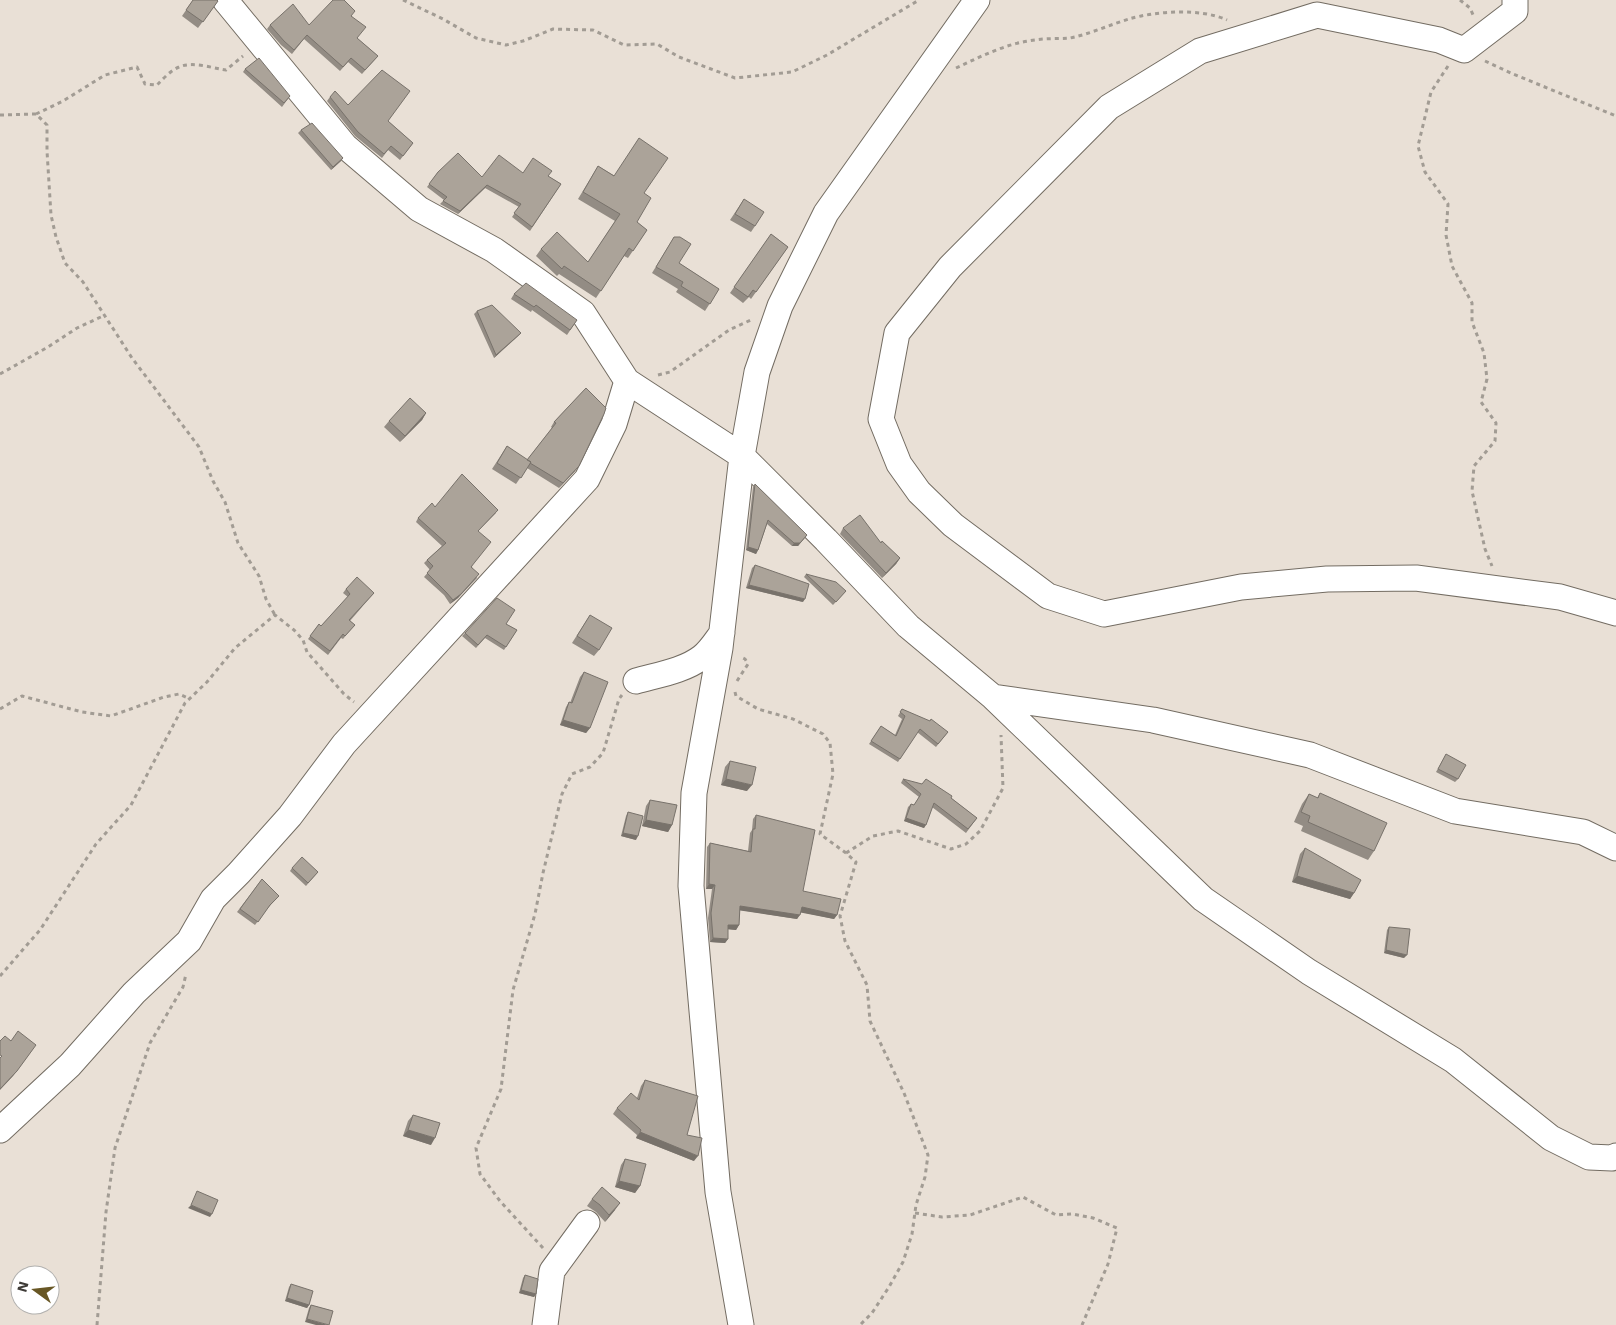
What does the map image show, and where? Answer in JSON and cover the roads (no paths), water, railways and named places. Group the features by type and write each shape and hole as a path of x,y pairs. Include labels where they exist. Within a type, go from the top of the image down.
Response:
{"street":[{"path":"225,0 345,146 418,209 494,250 583,313 627,381 742,456 908,626 993,697 1203,899 1309,972 1453,1060 1551,1138 1589,1157 1612,1158 1616,1156"},
{"path":"741,1325 718,1192 691,886 694,793 721,640 742,456 757,372 780,306 826,213 977,0"},
{"path":"1515,0 1515,11 1464,50 1438,40 1316,15 1200,51 1109,107 950,267 897,333 881,418 899,464 919,492 953,525 1048,596 1104,614 1241,587 1326,579 1416,578 1560,597 1616,613"},
{"path":"0,1130 70,1064 134,994 189,941 213,899 290,816 344,744 588,479 614,424 627,381"},
{"path":"636,681 671,672 693,662 703,657 721,640"},
{"path":"993,697 1153,720 1310,755 1455,811 1583,832 1616,848"},
{"path":"545,1325 552,1271 587,1224"}]}
